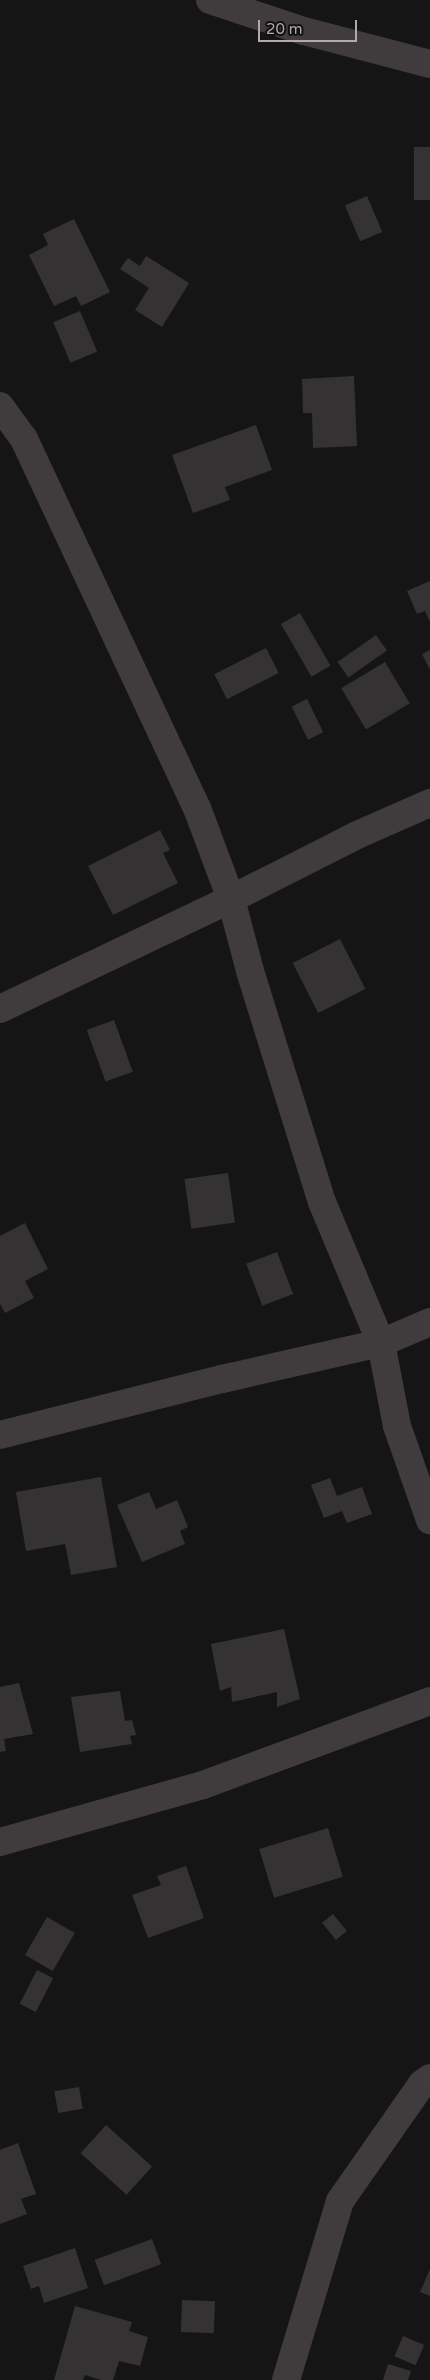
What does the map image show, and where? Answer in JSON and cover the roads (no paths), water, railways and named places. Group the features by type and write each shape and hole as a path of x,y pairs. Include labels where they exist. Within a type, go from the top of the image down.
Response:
{"street":[{"path":"210,0 304,31 430,64"},
{"path":"0,406 24,439 198,808 231,899 250,971 322,1202 381,1343 397,1426 430,1520"},
{"path":"0,1009 231,899 357,835 430,803"},
{"path":"0,1435 222,1378 381,1343 430,1322"},
{"path":"0,1842 203,1785 430,1701"},
{"path":"286,2380 340,2201 422,2084 430,2078"}]}
